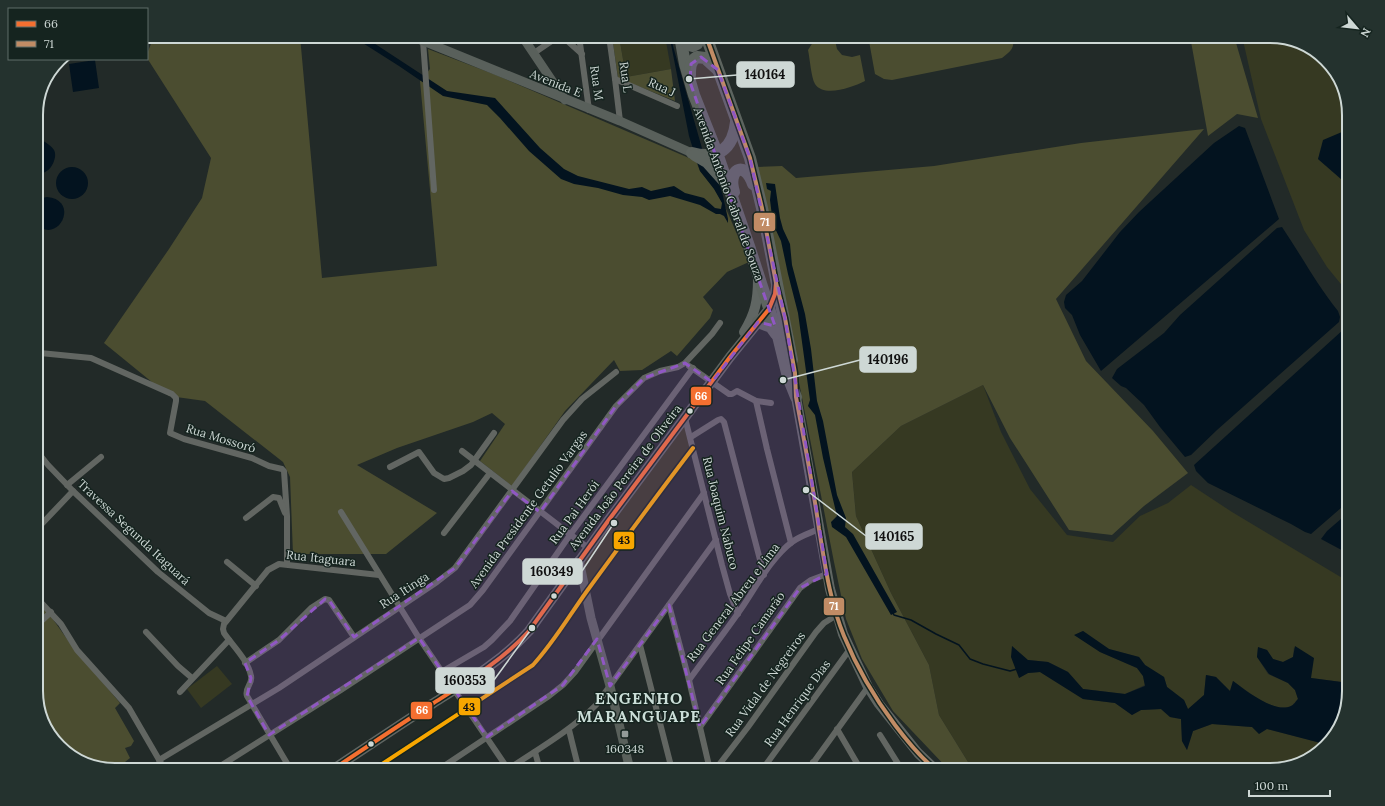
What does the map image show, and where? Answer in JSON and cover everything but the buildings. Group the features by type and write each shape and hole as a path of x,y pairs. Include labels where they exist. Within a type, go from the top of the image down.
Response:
{"highway":[{"name":"Avenida Antônio Cabral de Souza","path":"681,43 690,82 717,153 758,272 778,336 788,377 796,397"},
{"path":"686,43 688,46 693,46 698,43"},
{"name":"Avenida Antônio Cabral de Souza","path":"708,43 750,158 762,208 776,283 785,318 794,369 796,397"},
{"path":"690,82 691,64 697,57 705,58 718,70"},
{"path":"692,153 717,153 724,149 733,138 736,121"},
{"path":"704,122 704,154 728,187"},
{"path":"750,249 746,230 732,186 733,175 738,169 745,171 750,177 762,208"},
{"path":"758,322 771,327 778,336"}],"main road":[{"name":"Avenida E","path":"428,43 589,110 620,121 692,153"},
{"path":"527,43 565,100"},
{"name":"Avenida João Pereira de Oliveira","path":"730,357 756,308 758,272"},
{"name":"Avenida João Pereira de Oliveira","path":"343,763 455,690 503,656 529,631 579,560 730,357 769,309 775,294 776,283"},
{"name":"Avenida Antônio Cabral de Souza","path":"796,397 827,574 843,634 868,687 901,732 918,753 929,763"},
{"path":"579,560 628,763"}],"street":[{"path":"423,43 434,190"},
{"path":"534,53 550,43"},
{"path":"569,43 582,54"},
{"name":"Rua M","path":"580,43 589,110"},
{"name":"Rua L","path":"610,43 620,121"},
{"name":"Rua J","path":"615,79 677,106"},
{"name":"Avenida Presidente Getulio Vargas","path":"225,763 335,694 470,605 540,512 616,406 644,378 660,371 678,367 685,363 712,334 720,323"},
{"name":"Rua Mossoró","path":"43,353 91,358 172,394 176,398 176,401 170,433 184,439 252,458 269,466 283,470 287,516 287,564"},
{"path":"685,363 729,394 737,391 756,401 771,403"},
{"name":"Rua Pai Herói","path":"443,670 484,647 501,631 693,368"},
{"name":"Rua Itinga","path":"159,760 279,688 354,636 437,582 455,568 563,420 582,399 616,372"},
{"path":"756,401 766,449 791,543"},
{"name":"Rua Joaquim Nabuco","path":"685,418 730,594 738,614"},
{"path":"690,437 718,420 721,419 724,422 764,575"},
{"path":"390,467 419,452 430,469 441,478 446,479 463,471 475,461 494,433"},
{"path":"384,763 533,665 559,633 586,593 693,448"},
{"path":"462,451 588,548"},
{"path":"67,485 101,457"},
{"name":"Travessa Segunda Itaguará","path":"43,459 73,491 172,584 209,613 226,621"},
{"path":"444,533 490,473"},
{"path":"43,523 73,491"},
{"path":"448,763 549,696 563,685 704,493"},
{"path":"246,518 273,497 279,498 287,516"},
{"name":"Rua Itaguara","path":"341,512 419,638 443,670 504,763"},
{"name":"Rua General Abreu e Lima","path":"689,680 780,554 791,543 802,536 820,529"},
{"path":"518,763 569,730 596,705 716,540"},
{"path":"227,562 256,586"},
{"name":"Rua Itaguara","path":"226,621 268,570 279,564 379,575"},
{"name":"Rua Felipe Camarão","path":"700,727 800,588 811,580 827,574"},
{"path":"245,663 279,640 311,608 325,599 329,600 354,636"},
{"path":"43,604 51,612 77,650 130,708 161,763"},
{"path":"669,606 689,680 708,763"},
{"path":"43,619 51,612"},
{"name":"Rua Vidal de Negreiros","path":"720,763 816,632 824,623 837,615"},
{"path":"226,621 223,627 224,633 245,663 252,678 246,693 251,705 287,763"},
{"path":"146,632 178,666 192,678"},
{"path":"180,692 229,640"},
{"path":"640,645 670,763"},
{"name":"Rua Henrique Dias","path":"767,763 850,650"},
{"path":"814,762 868,687"},
{"path":"837,729 857,763"},
{"path":"569,730 577,763"},
{"path":"880,735 897,763"},
{"path":"535,752 538,763"}],"highlighted area":[{"path":"701,57 718,70 750,158 785,318 827,574 800,588 700,727 669,605 610,686 597,639 563,685 487,737 419,638 269,735 247,696 251,678 245,663 279,640 325,599 329,600 354,637 455,568 512,491 540,512 616,406 644,378 685,363 712,382 758,322 775,326 690,82 691,64"}],"green space":[{"path":"151,43 301,43 322,278 437,266 420,81 430,69 428,49 496,75 696,161 700,171 714,188 727,211 749,262 727,272 703,297 713,310 710,318 677,356 671,351 642,370 620,371 614,360 565,411 512,486 480,461 505,424 492,413 473,422 397,448 357,465 437,513 386,554 293,554 290,477 283,462 205,401 169,396 104,343 169,249 202,198 211,158 148,60 148,51"},
{"path":"613,43 620,43 626,77 671,69 675,101 618,78"},
{"path":"620,43 666,43 671,69 626,77"},
{"path":"812,43 836,43 837,49 842,55 852,57 860,55 865,81 839,90 832,91 819,88 814,81 808,50"},
{"path":"869,43 1013,43 1010,51 1002,58 892,80 884,79 875,74"},
{"path":"1191,43 1236,43 1258,118 1237,114 1208,136"},
{"path":"1244,43 1270,43 1289,45 1298,48 1321,64 1335,83 1341,101 1342,136 1318,159 1342,180 1342,285 1327,267 1304,230 1261,119"},
{"path":"702,57 719,80 733,129 718,150 693,82 695,60"},
{"path":"1204,129 1056,299 1086,361 1153,431 1188,473 1144,506 1112,535 1069,530 1010,438 983,385 901,426 852,472 856,516 891,593 929,665 939,715 968,762 974,763 942,763 893,711 862,659 846,619 757,167 782,166 796,178 934,166 1081,143"},
{"path":"738,134 750,165 731,175 721,155"},
{"path":"739,171 752,187 774,279 770,305 735,189"},
{"path":"983,385 1001,432 1030,489 1067,535 1113,542 1140,516 1168,503 1191,485 1232,512 1342,578 1342,682 1311,678 1294,647 1293,657 1283,662 1273,659 1267,650 1258,648 1257,657 1268,674 1288,683 1295,690 1298,699 1291,706 1284,708 1269,704 1260,700 1233,681 1230,691 1216,677 1206,675 1204,695 1188,710 1184,700 1167,687 1164,677 1145,665 1139,657 1109,649 1083,631 1075,635 1100,652 1137,668 1143,676 1145,685 1125,694 1083,689 1068,672 1048,662 1028,660 1019,678 1028,673 1040,672 1083,699 1115,703 1132,715 1141,710 1161,709 1170,717 1181,719 1182,741 1187,750 1193,731 1212,724 1267,729 1320,743 1298,758 1289,761 1270,763 968,762 939,715 929,665 891,593 856,516 852,472 901,426"},
{"path":"685,418 691,448 587,590 579,560"},
{"path":"43,607 72,646 120,703 115,708 134,741 131,746 125,748 130,758 125,762 115,763 96,761 87,758 64,742 48,719 43,696"},
{"path":"217,666 232,684 201,708 187,689"}],"water":[{"path":"363,43 374,43 447,91 495,98 540,148 564,169 578,176 629,189 642,187 651,191 674,186 685,193 704,198 715,208 721,209 722,203 714,189 700,171 689,136 671,43 672,43 707,166 721,187 728,223 724,216 720,214 716,214 700,205 670,196 649,200 642,197 623,195 598,188 574,184 561,179 529,151 487,105 443,96"},
{"path":"95,60 99,88 73,92 69,64"},
{"path":"1239,126 1245,128 1279,219 1101,371 1080,335 1072,315 1065,308 1064,302 1066,295 1082,281 1120,232 1139,212 1214,143"},
{"path":"1342,132 1342,180 1318,159 1323,140"},
{"path":"43,141 54,150 55,153 53,164 43,172"},
{"path":"69,167 75,167 85,174 88,183 87,189 81,196 75,199 69,199 59,192 56,186 56,180 63,170"},
{"path":"766,183 775,184 780,218 790,244 792,265 805,314 817,401 823,421 837,495 846,518 845,527 853,534 897,612 891,615 846,537 832,527 831,522 837,516 823,458 815,415 808,406 810,400 798,313 781,241 773,224 770,200 771,191 767,189"},
{"path":"47,197 57,200 63,206 64,213 62,220 58,226 52,229 43,228 43,198"},
{"path":"1282,227 1338,311 1340,317 1339,322 1217,430 1191,455 1185,457 1144,405 1126,388 1121,386 1112,378 1117,369 1164,333 1180,315 1277,228"},
{"path":"1342,331 1342,507 1311,534 1208,483 1196,471 1194,465"},
{"path":"1342,518 1342,550 1321,539 1327,531"},
{"path":"1083,631 1109,649 1139,657 1145,665 1164,677 1167,687 1184,700 1188,709 1204,695 1206,675 1216,677 1230,691 1233,681 1260,700 1277,707 1284,708 1294,704 1298,699 1295,690 1288,683 1269,674 1257,657 1258,647 1267,650 1273,659 1283,662 1293,657 1295,646 1314,658 1311,678 1342,682 1340,710 1337,719 1327,735 1320,743 1267,729 1259,734 1252,727 1212,724 1193,731 1187,750 1182,741 1181,719 1170,717 1161,709 1141,710 1132,715 1115,703 1083,699 1040,672 1028,673 1019,678 1011,657 1012,646 1028,660 1048,662 1068,672 1083,689 1125,694 1145,686 1143,676 1137,668 1100,652 1074,635"}],"waterway":[{"path":"893,613 894,615 911,620 959,645 970,659 1010,671 1017,669"}],"transit line":[{"name":"71","path":"709,43 750,158 762,208 795,373 796,397 826,570 835,610 849,648 873,693 909,743 928,763"},
{"name":"66","path":"343,763 483,671 507,652 529,631 608,521 730,357 769,309 775,294 776,283"},
{"name":"43","path":"384,763 533,665 555,638 587,591 693,448"}],"place":[{"name":"140164","path":"689,79"},
{"name":"140196","path":"783,380"},
{"name":"140165","path":"806,490"},
{"name":"160349","path":"614,523"},
{"name":"160353","path":"532,628"},
{"name":"160348","path":"625,734"}],"district":[{"name":"ENGENHO MARANGUAPE","path":"639,707"}]}
